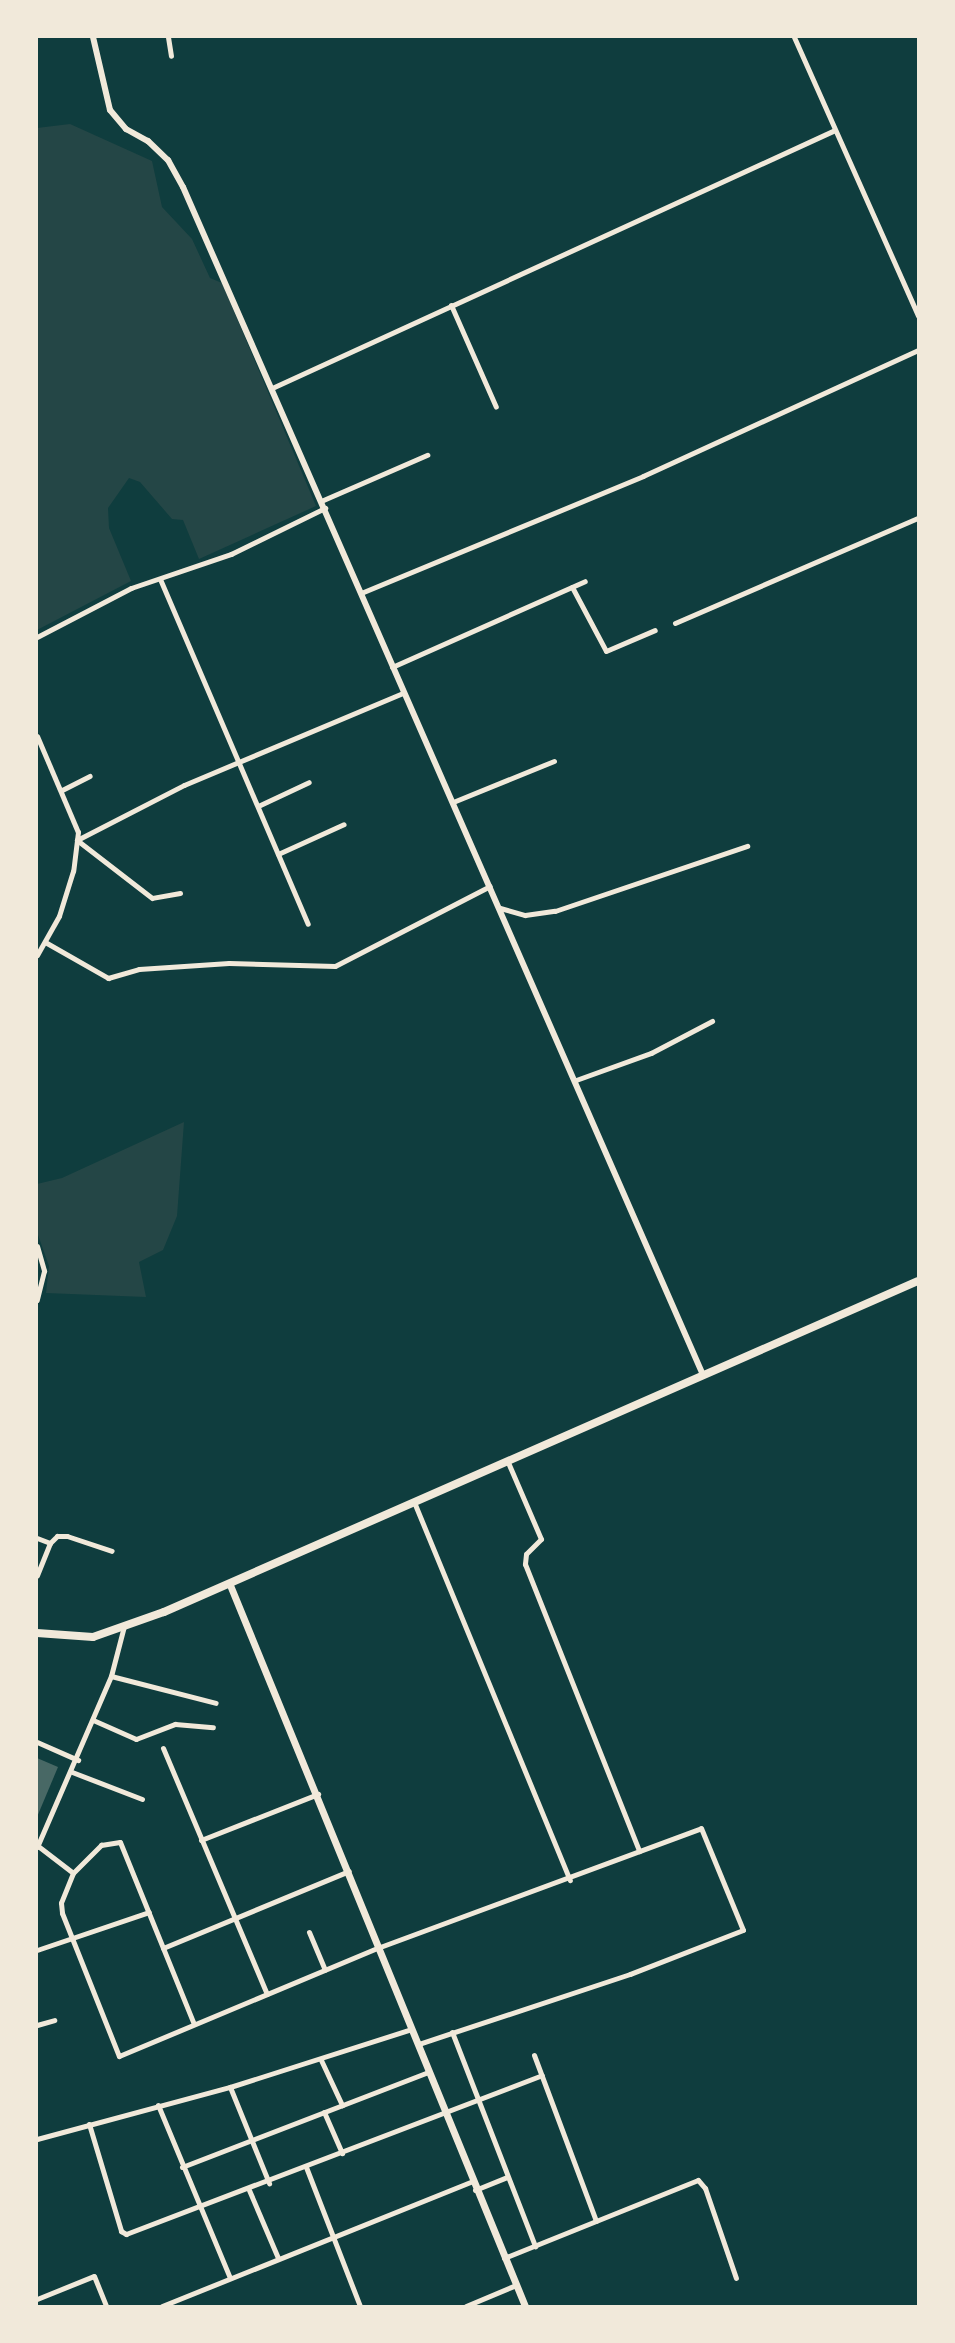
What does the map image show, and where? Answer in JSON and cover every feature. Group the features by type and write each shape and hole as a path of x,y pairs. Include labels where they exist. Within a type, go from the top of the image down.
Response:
{"main road":[{"path":"37,1633 93,1637 230,1585 507,1460 918,1281"},
{"path":"230,1585 380,1947 471,2182 525,2306"}],"street":[{"path":"93,37 110,110 126,129 148,141 168,160 272,388 703,1375"},
{"path":"168,37 171,56"},
{"path":"794,37 918,316"},
{"path":"272,388 835,131"},
{"path":"451,305 496,407"},
{"path":"361,593 643,476 918,350"},
{"path":"37,636 131,588 231,554 323,505 427,455"},
{"path":"675,623 918,517"},
{"path":"160,579 308,924"},
{"path":"392,667 585,581"},
{"path":"572,587 606,651 655,630"},
{"path":"77,840 239,762 403,693"},
{"path":"37,736 77,824 77,840 67,894 37,955"},
{"path":"453,802 554,761"},
{"path":"62,790 90,776"},
{"path":"258,806 309,782"},
{"path":"278,854 344,824"},
{"path":"77,840 152,898 180,893"},
{"path":"500,908 525,915 555,911 747,846"},
{"path":"45,942 108,978 139,969 229,963 335,966 490,886"},
{"path":"576,1080 651,1053 712,1021"},
{"path":"37,1246 44,1271 37,1300"},
{"path":"507,1460 541,1539 526,1554 525,1564 639,1851"},
{"path":"414,1502 570,1880"},
{"path":"37,1576 50,1543 57,1535 112,1551"},
{"path":"37,1538 50,1543"},
{"path":"73,1873 37,1847 78,1760 111,1676 124,1625"},
{"path":"111,1676 216,1703"},
{"path":"93,1720 136,1739 175,1724 213,1727"},
{"path":"37,1742 78,1760"},
{"path":"163,1748 233,1919 267,1994"},
{"path":"72,1772 142,1800"},
{"path":"201,1840 318,1794"},
{"path":"194,2024 120,1842 101,1845 73,1873 61,1903 119,2056 380,1947 570,1880 701,1828 743,1930 630,1974 418,2044"},
{"path":"163,1948 349,1871"},
{"path":"37,1950 149,1912"},
{"path":"309,1932 325,1970"},
{"path":"37,2025 54,2020"},
{"path":"37,2139 230,2087 412,2029"},
{"path":"452,2032 535,2246"},
{"path":"534,2055 596,2221"},
{"path":"321,2060 342,2105"},
{"path":"182,2167 428,2072"},
{"path":"89,2124 123,2233 269,2183 445,2116 542,2075"},
{"path":"230,2087 269,2183"},
{"path":"158,2105 230,2278"},
{"path":"324,2112 342,2153"},
{"path":"306,2167 360,2306"},
{"path":"475,2190 508,2177"},
{"path":"504,2258 698,2180 705,2188 736,2278"},
{"path":"162,2306 471,2182"},
{"path":"249,2190 278,2258"},
{"path":"37,2299 94,2276 106,2306"},
{"path":"466,2306 516,2286"}],"shaded area":[{"path":"70,124 152,161 162,207 192,239 210,278 222,283 316,506 199,559 183,520 172,519 140,482 129,478 108,508 109,528 131,581 37,630 37,128"},
{"path":"184,1122 177,1216 163,1250 139,1262 146,1297 46,1293 49,1266 37,1232 37,1184 62,1178"}],"building":[{"path":"37,1758 58,1767 37,1817"}]}
